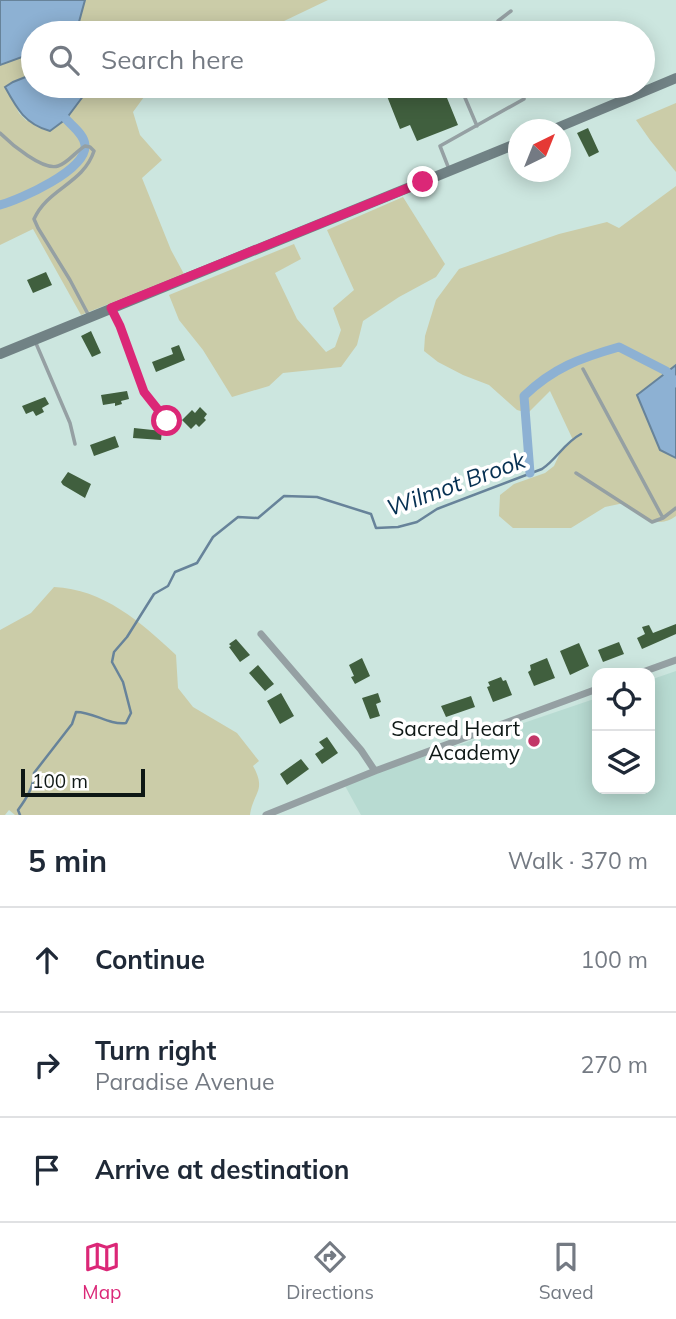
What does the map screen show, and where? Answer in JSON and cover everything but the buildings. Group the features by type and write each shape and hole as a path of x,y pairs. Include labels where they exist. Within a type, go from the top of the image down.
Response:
{"street":[{"path":"655,87 676,78"},
{"path":"571,122 628,98"},
{"path":"0,354 508,147"},
{"path":"261,634 361,750 375,771"},
{"path":"654,668 676,660"},
{"path":"267,815 375,771 592,691"}],"lane":[{"path":"498,21 511,11"},
{"path":"465,98 477,126"},
{"path":"450,171 440,146 524,98"},
{"path":"0,133 47,167 57,166 85,146 94,151 77,178 48,198 34,219 89,316"},
{"path":"111,308 144,392 158,408 171,431"},
{"path":"34,340 70,423 75,444"},
{"path":"583,369 663,518"},
{"path":"576,473 652,522 676,508"}],"shaded area":[{"path":"85,0 328,0 284,21 79,21"},
{"path":"21,57 21,79 6,87 19,113 27,121 77,98 143,98 133,112 140,135 162,160 142,178 171,250 184,274 81,315 33,229 0,245 0,65"},
{"path":"676,103 676,172 636,120"},
{"path":"676,186 676,365 637,395 660,450 676,458 676,516 662,522 656,521 624,503 605,507 571,528 513,528 499,516 500,495 514,484 545,473 554,466 560,453 573,440 550,391 528,413 517,410 489,385 438,362 424,351 425,336 436,300 459,269 559,234 607,222 619,228"},
{"path":"403,197 445,264 436,277 363,321 357,345 341,367 283,373 269,386 232,397 203,350 179,320 169,295 294,244 301,259 275,273 297,319 326,352 335,347 341,330 333,308 354,290 327,230"},
{"path":"54,587 89,594 120,609 176,655 178,688 193,707 237,733 259,761 253,766 259,786 250,815 15,815 9,810 5,815 0,815 0,630 31,613"},
{"name":"Sacred Heart Academy","path":"676,671 676,815 361,815 344,784 592,700 592,794 655,794 655,678"}],"water":[{"path":"0,0 85,0 79,21 21,21 21,57 0,65"},
{"path":"21,79 21,98 82,98 66,119 50,131 34,124 23,115 5,87"},
{"path":"676,365 676,458 660,450 637,395"}],"waterway":[{"path":"0,205 51,182 76,164 83,155 84,141 66,119"},
{"path":"530,473 524,396 557,371 579,360 619,347 666,371 676,383"},
{"name":"Wilmot Brook","path":"20,815 18,810 31,788 34,773 72,724 76,712 126,723 131,713 123,682 112,662 114,652 127,637 154,594 168,586 175,572 197,563 213,537 238,517 258,518 284,496 317,497 371,514 376,528 398,527 417,522 437,509 542,469 581,434"}],"place":[{"name":"Sacred Heart Academy","path":"534,741"}],"route":[{"path":"167,421 144,392 111,308 423,182"}]}
